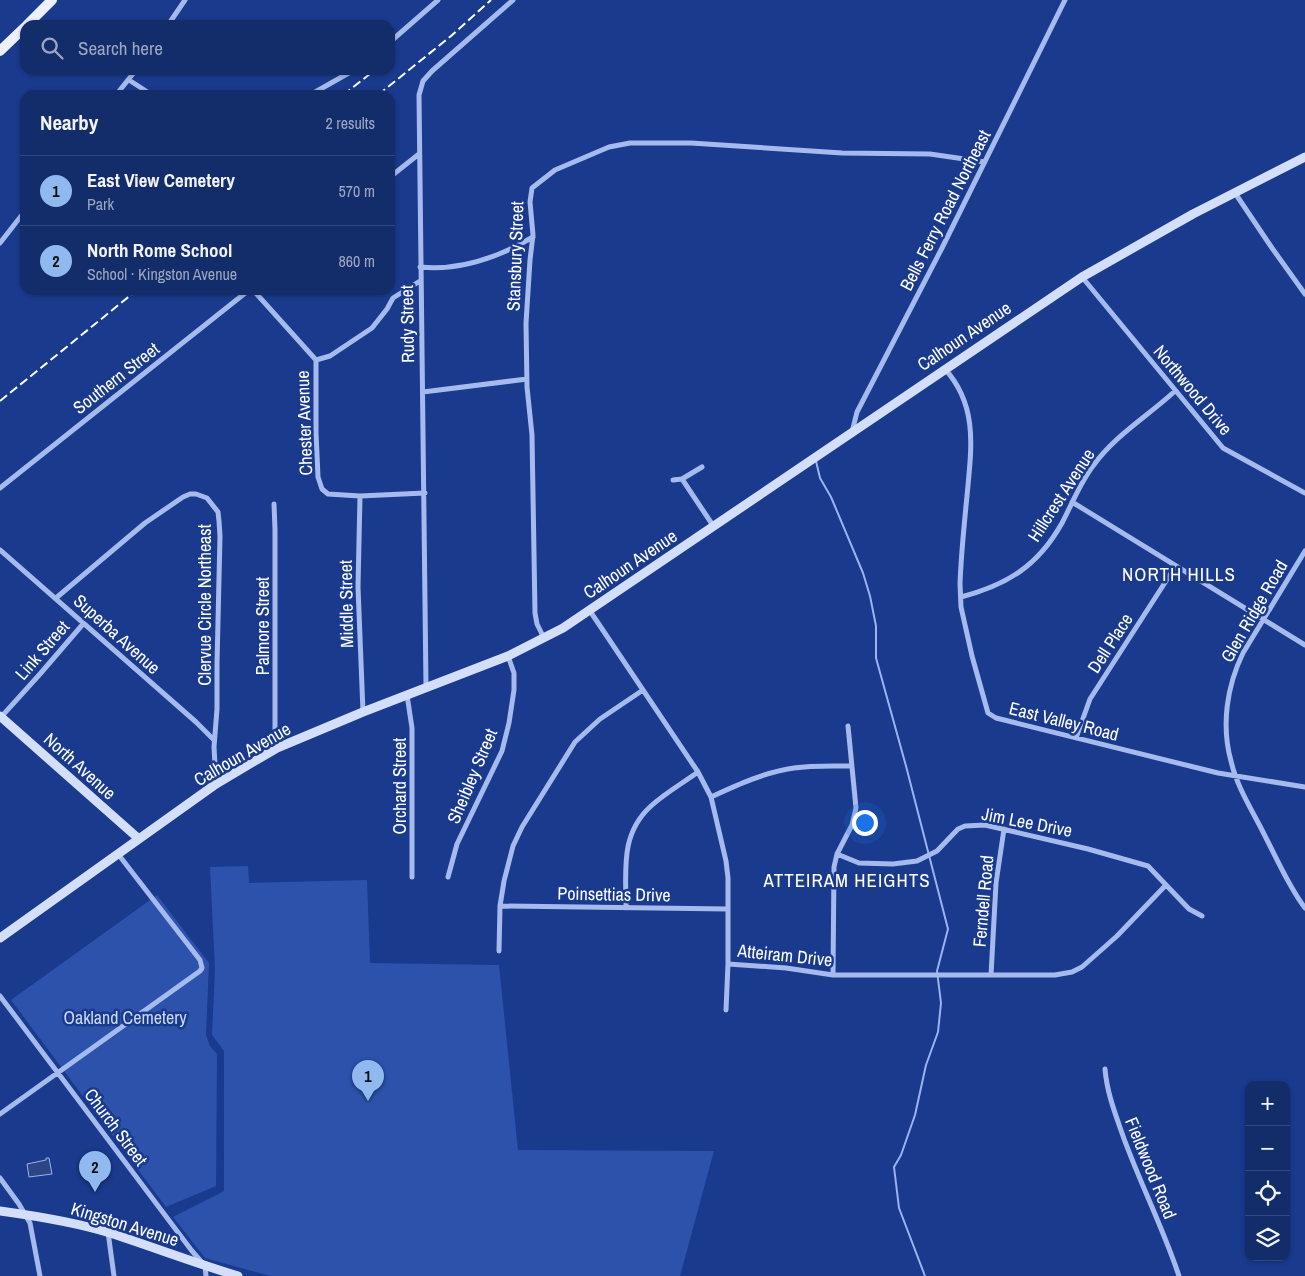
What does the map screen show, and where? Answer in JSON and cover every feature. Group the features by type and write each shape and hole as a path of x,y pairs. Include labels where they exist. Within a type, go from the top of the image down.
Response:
{"main road":[{"path":"32,20 52,0"},
{"path":"0,51 20,32"}],"street":[{"path":"171,20 185,0"},
{"path":"395,38 438,0"},
{"name":"Rudy Street","path":"426,688 425,493 418,95 423,81 432,71 513,0"},
{"name":"Bells Ferry Road Northeast","path":"852,432 857,412 942,248 1065,0"},
{"path":"120,90 132,75"},
{"path":"319,90 345,75"},
{"path":"129,80 144,90"},
{"name":"Stansbury Street","path":"544,638 537,624 535,614 532,435 527,378 526,323 533,237 530,202 532,188 555,170 609,146 630,143 691,143 842,153 930,154 985,162"},
{"path":"395,173 419,154"},
{"name":"Calhoun Avenue","path":"0,938 216,784 277,748 363,712 508,656 544,638 590,611 1082,277 1186,218 1305,157"},
{"path":"1235,193 1305,294"},
{"path":"0,243 20,218"},
{"path":"420,267 435,269 475,262 533,237"},
{"name":"Northwood Drive","path":"1082,277 1222,448 1305,494"},
{"path":"316,360 330,356 372,328 393,298 420,280"},
{"name":"Southern Street","path":"0,488 245,295"},
{"name":"Chester Avenue","path":"256,295 316,360 318,477 322,489 328,494 360,496"},
{"name":"East Valley Road","path":"945,369 962,395 972,438 961,566 961,597 972,656 988,713 996,718 1236,777 1305,787"},
{"path":"423,392 527,378"},
{"name":"Hillcrest Avenue","path":"961,597 998,585 1024,569 1037,558 1054,536 1092,466 1103,453 1175,391"},
{"path":"673,480 682,479 702,467"},
{"path":"682,479 714,526"},
{"path":"360,496 425,493"},
{"name":"Clervue Circle Northeast","path":"56,598 145,523 171,504 190,494 202,495 214,504 218,512 220,536 217,709 214,740 216,784"},
{"name":"Middle Street","path":"360,496 358,587 363,712"},
{"path":"1072,502 1305,645"},
{"name":"Palmore Street","path":"274,504 275,736 277,748"},
{"name":"Superba Avenue","path":"0,550 196,722 214,740"},
{"name":"Glen Ridge Road","path":"1305,551 1243,653 1229,690 1226,710 1228,745 1236,777 1269,844 1305,908"},
{"name":"Dell Place","path":"1076,738 1090,699 1176,567"},
{"name":"Atteiram Drive","path":"590,611 698,772 711,797 726,861 728,878 728,964 786,968 833,974 1055,975 1072,972 1082,967 1117,936 1165,886"},
{"name":"Link Street","path":"0,717 83,624"},
{"name":"Sheibley Street","path":"448,877 457,844 502,751 514,690 514,673 508,656"},
{"path":"499,951 500,906 504,881 513,846 522,828 576,742 593,725 643,690"},
{"name":"Orchard Street","path":"407,695 412,728 414,766 412,877"},
{"name":"North Avenue","path":"0,717 139,839"},
{"path":"833,974 832,877 837,854 852,825 856,808 848,726"},
{"path":"711,797 733,786 796,767 852,766"},
{"path":"626,908 627,849 635,826 651,805 698,772"},
{"name":"Jim Lee Drive","path":"837,854 859,863 893,864 917,861 937,851 958,829 965,826 984,825 1088,849 1148,866 1189,909 1202,916"},
{"name":"Ferndell Road","path":"991,975 996,883 1004,829"},
{"path":"0,1114 202,968 200,960 118,854"},
{"name":"Poinsettias Drive","path":"500,906 727,909"},
{"path":"726,1010 728,964"},
{"name":"Church Street","path":"0,996 192,1251 205,1271"},
{"name":"Fieldwood Road","path":"1105,1069 1106,1087 1113,1110 1180,1276"},
{"path":"0,1178 30,1223 40,1276"},
{"name":"Kingston Avenue","path":"0,1212 26,1215 108,1232 205,1271 238,1276"},
{"path":"108,1232 114,1276"}],"green space":[{"path":"248,866 249,883 367,880 370,963 499,965 518,1150 714,1151 680,1276 270,1276 205,1258 173,1217 224,1191 224,1051 212,1035 215,970 210,867"},
{"name":"Oakland Cemetery","path":"157,895 209,963 206,1035 210,1046 217,1054 216,1186 166,1207 11,1000"}],"shaded area":[{"path":"46,1158 49,1158 52,1174 29,1177 27,1164 46,1160"}],"waterway":[{"path":"816,461 820,478 831,497 863,573 870,596 876,626 876,658 948,929 937,971 941,1003 938,1032 926,1065 915,1115 901,1155 894,1167 899,1208 925,1276"}],"railway":[{"path":"384,90 451,36 491,0"},
{"path":"349,90 369,75"},
{"path":"0,401 131,295"}],"place":[{"name":"East View Cemetery","path":"368,1101"},
{"name":"North Rome School","path":"95,1192"}],"district":[{"name":"NORTH HILLS","path":"1179,574"},
{"name":"ATTEIRAM HEIGHTS","path":"847,880"}]}
